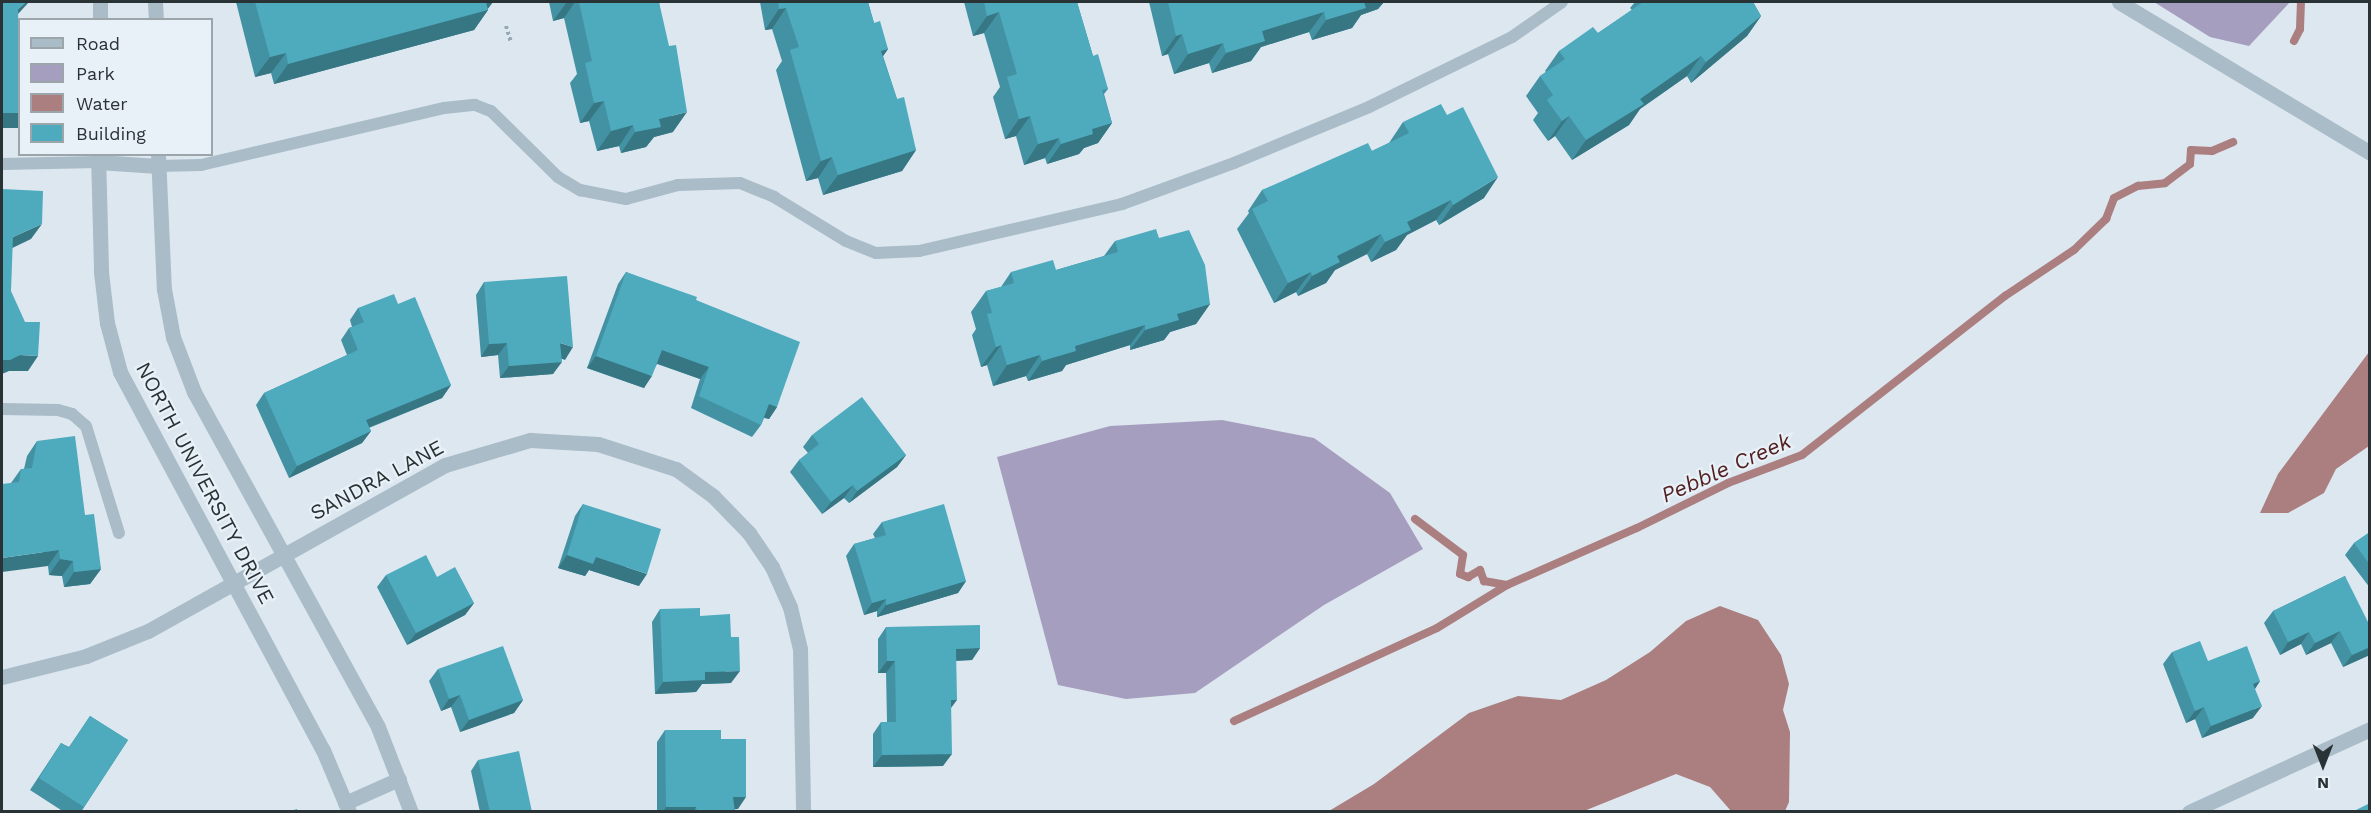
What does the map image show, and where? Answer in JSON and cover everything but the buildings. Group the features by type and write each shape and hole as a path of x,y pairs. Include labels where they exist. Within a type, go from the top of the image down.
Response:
{"street":[{"path":"100,2 100,18"},
{"path":"155,2 156,18"},
{"path":"2119,2 2370,153"},
{"path":"98,158 158,160"},
{"name":"NORTH UNIVERSITY DRIVE","path":"98,158 100,272 107,323 120,372 323,750 347,807"},
{"name":"NORTH UNIVERSITY DRIVE","path":"158,160 164,289 174,337 194,392 378,727 411,812"},
{"name":"SANDRA LANE","path":"2,677 121,643 445,465 502,445 558,439 598,444 676,469 713,496 749,533 772,567 790,607 801,672 803,812"},
{"path":"2189,812 2370,729"},
{"path":"347,807 399,779"}],"lane":[{"path":"158,160 201,165 444,108 475,105 491,111 558,177 580,190 626,199 678,185 740,183 774,197 846,241 876,253 919,251 1122,204 1234,163 1369,107 1512,37 1562,2"},
{"path":"2,164 98,158"},
{"path":"2,409 58,410 72,414 86,426 119,533"}],"path":[{"path":"506,26 511,42"}],"green space":[{"path":"2154,2 2290,2 2249,46 2210,37"},
{"path":"1222,420 1314,438 1390,493 1423,549 1324,605 1195,693 1126,699 1058,685 997,457 1110,426"}],"water":[{"path":"2369,352 2369,446 2336,469 2324,493 2288,513 2260,513 2278,474"},
{"path":"1720,606 1758,620 1781,655 1789,684 1783,710 1790,732 1789,802 1785,811 1731,811 1710,787 1676,774 1584,811 1329,811 1374,784 1469,713 1518,696 1561,700 1606,680 1650,652 1686,621"}],"waterway":[{"name":"Pebble Creek","path":"2294,41 2300,29 2301,2"},
{"name":"Pebble Creek","path":"1234,721 1437,628 1507,585 1637,528 1728,483 1802,455 2005,296 2074,250 2106,219 2114,198 2138,186 2165,183 2190,164 2191,150 2212,151 2233,142"},
{"path":"1415,519 1463,555 1460,574 1468,577 1480,570 1484,581 1507,585"}]}
